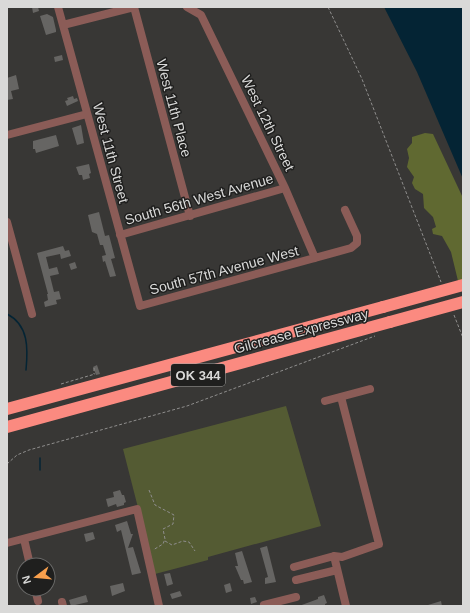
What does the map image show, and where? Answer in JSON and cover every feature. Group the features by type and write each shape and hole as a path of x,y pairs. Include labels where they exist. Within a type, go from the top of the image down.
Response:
{"highway":[{"name":"Gilcrease Expressway","path":"7,409 463,284"},
{"name":"Gilcrease Expressway","path":"7,427 463,302"}],"street":[{"name":"West 11th Street","path":"58,7 140,306"},
{"path":"63,25 134,7"},
{"name":"West 11th Place","path":"134,7 190,216"},
{"name":"West 12th Street","path":"187,7 201,15 285,188 315,258"},
{"path":"7,135 87,114"},
{"name":"South 56th West Avenue","path":"120,235 285,188"},
{"name":"South 57th Avenue West","path":"140,306 347,250 357,243 357,236 345,210"},
{"path":"7,222 32,314"},
{"path":"325,401 370,389"},
{"path":"294,567 334,556 342,557 379,544 341,397"},
{"path":"7,543 136,509 159,606"},
{"path":"24,539 28,557"},
{"path":"334,556 346,606"},
{"path":"296,580 337,570"},
{"path":"37,597 38,601"},
{"path":"264,605 296,597"}],"path":[{"path":"328,7 362,79 443,288"},
{"path":"454,314 463,338"},
{"path":"7,464 17,454 187,406 378,335"},
{"path":"61,384 95,374 94,368"},
{"path":"149,490 155,505 174,515 173,524 163,529 165,541"},
{"path":"165,541 172,545 183,541 191,543 195,551"},
{"path":"146,552 159,548 165,541"}],"green space":[{"path":"425,133 433,134 463,198 463,291 459,285 451,252 442,236 433,234 432,229 436,227 433,217 424,208 423,194 415,189 412,183 414,177 407,167 409,158 407,149 412,143 412,137"},
{"path":"286,406 321,526 208,557 208,560 155,574 123,449"}],"water":[{"path":"384,7 463,7 463,179 417,72"}],"building":[{"path":"32,7 38,7 39,11 33,13"},
{"path":"47,14 53,17 56,32 46,35 40,16"},
{"path":"62,55 63,60 55,62 54,57"},
{"path":"16,75 19,89 11,91 13,99 7,100 7,78"},
{"path":"73,96 74,99 77,98 78,101 67,106 65,101 68,100 67,98"},
{"path":"81,125 84,143 77,145 72,128"},
{"path":"56,135 59,146 36,153 35,149 33,149 33,141"},
{"path":"89,164 91,173 89,174 90,178 83,180 82,175 79,175 76,167"},
{"path":"99,212 105,236 109,235 115,258 111,259 116,276 110,277 105,261 103,262 102,256 106,255 103,245 100,245 97,234 92,232 88,215"},
{"path":"63,246 65,251 69,250 71,256 61,259 60,254 46,257 49,269 57,267 59,274 50,276 54,292 59,291 61,299 56,300 57,304 45,307 44,302 48,300 48,294 37,253"},
{"path":"75,262 77,268 71,270 69,264"},
{"path":"97,365 100,374 96,375 93,367"},
{"path":"120,490 122,495 124,495 126,502 124,505 117,507 116,504 108,507 106,499 114,497 113,492"},
{"path":"127,521 131,534 133,534 128,548 133,547 141,573 132,575 121,530 117,532 115,525"},
{"path":"93,532 95,539 86,542 84,534"},
{"path":"267,546 276,582 265,584 265,578 268,577 260,548"},
{"path":"242,551 252,582 244,584 235,566 238,566 235,553"},
{"path":"170,573 173,584 167,586 164,574"},
{"path":"123,583 125,591 112,596 110,586"},
{"path":"230,583 232,591 226,593 224,585"},
{"path":"180,591 182,596 172,599 170,594"},
{"path":"86,595 88,602 71,606 69,600"},
{"path":"324,595 327,603 325,606 299,606 318,599 318,597"},
{"path":"255,597 257,602 251,604 250,598"},
{"path":"441,601 442,606 428,606 428,605"}],"waterway":[{"path":"7,314 20,324 26,338 26,370"},
{"path":"40,458 40,470"}]}
